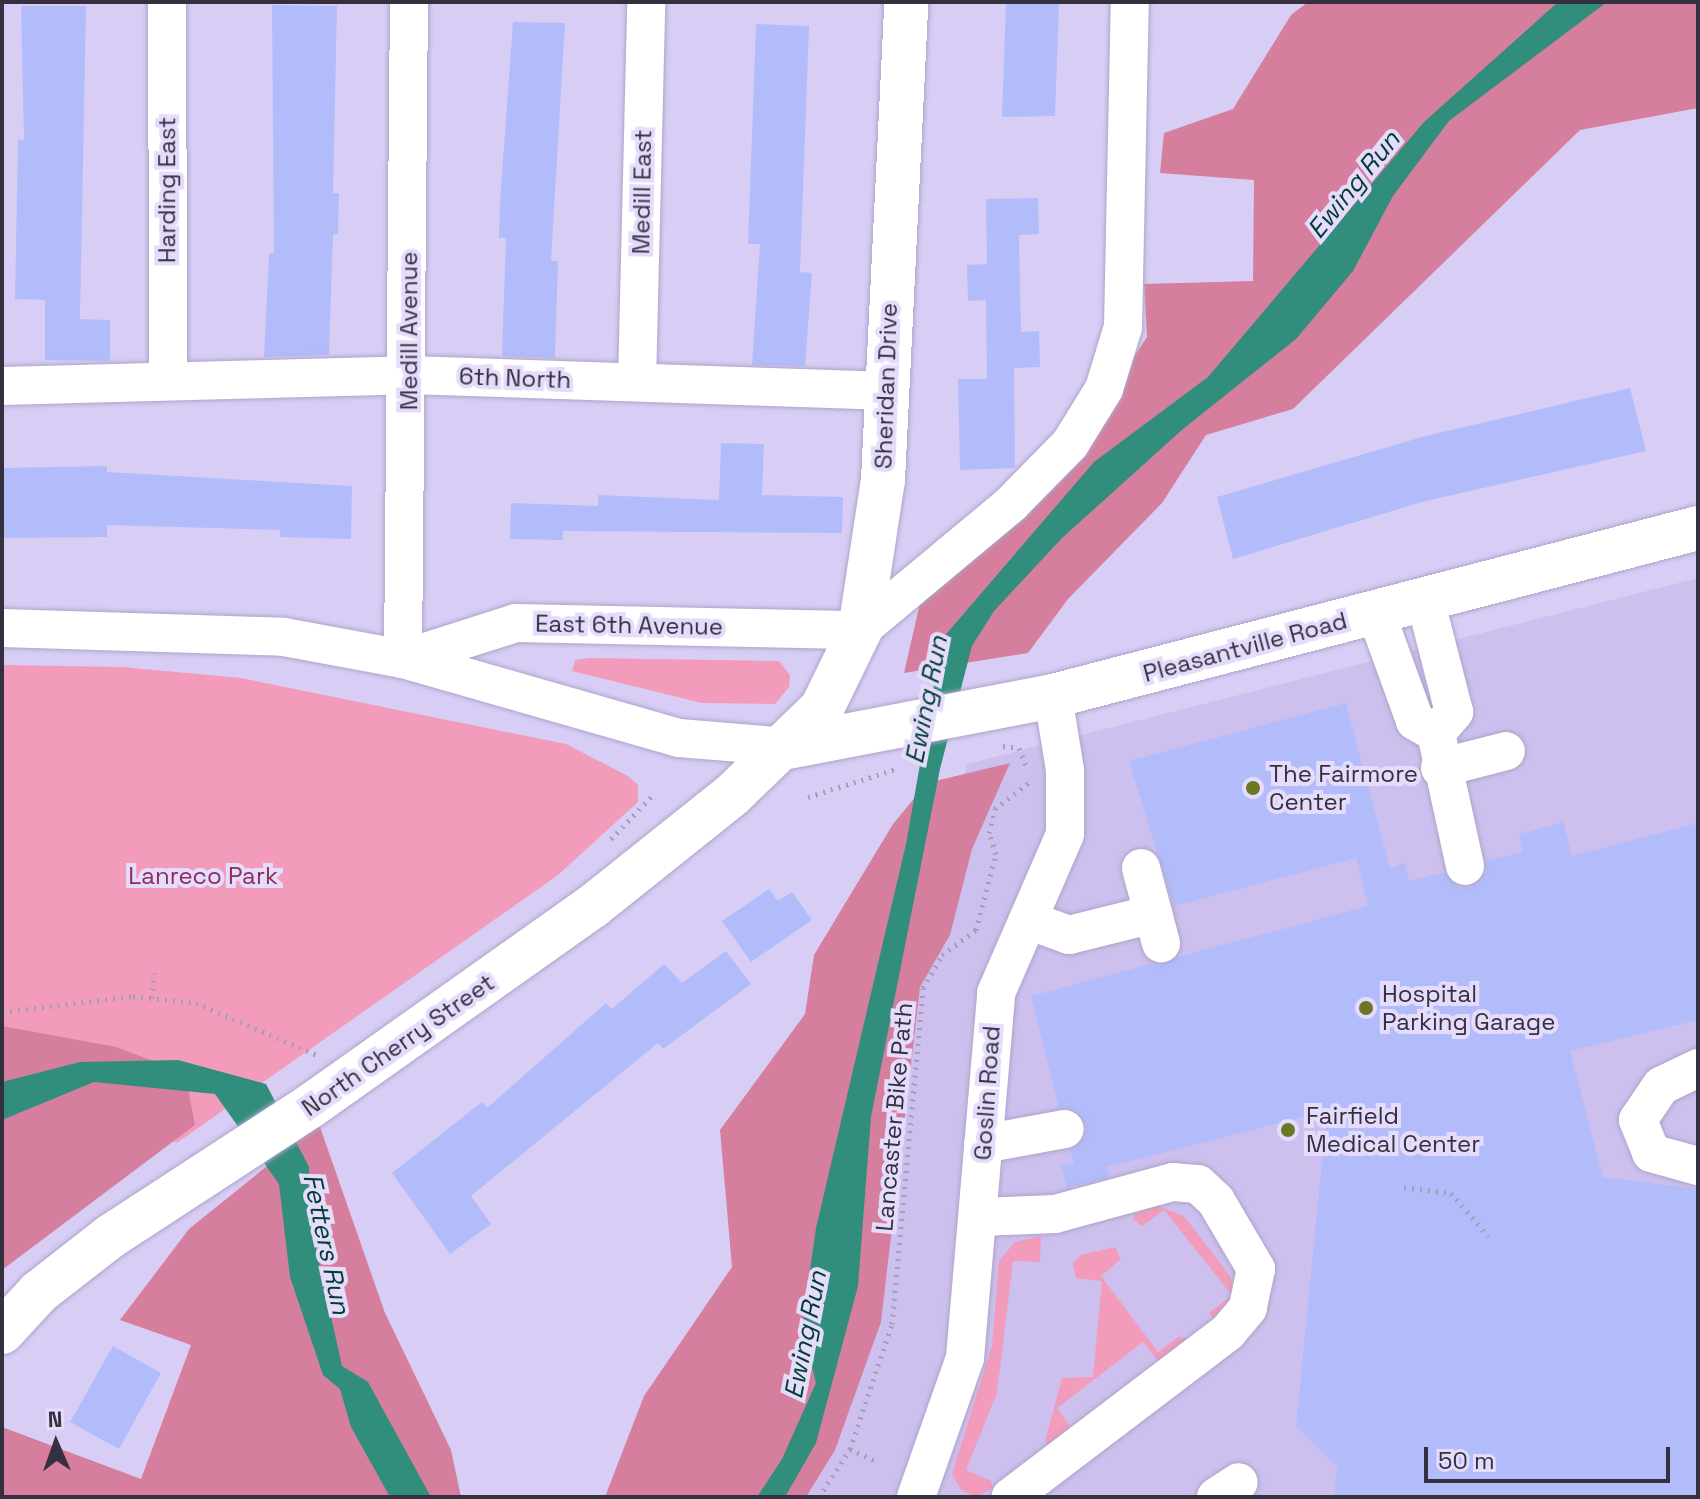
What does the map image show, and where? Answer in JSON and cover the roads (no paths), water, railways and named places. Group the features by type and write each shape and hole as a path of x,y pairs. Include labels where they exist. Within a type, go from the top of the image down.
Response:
{"main road":[{"name":"Sheridan Drive","path":"788,747 822,708 860,630 883,480 883,391 906,2"},
{"name":"Pleasantville Road","path":"788,747 873,755 1036,700 1698,528"},
{"name":"North Cherry Street","path":"2,1332 76,1261 309,1107 606,897 788,747"}],"street":[{"name":"Harding East","path":"167,2 168,378"},
{"name":"Medill Avenue","path":"403,659 409,375 409,2"},
{"name":"Medill East","path":"637,382 646,2"},
{"path":"860,630 1011,504 1070,444 1104,389 1123,327 1130,2"},
{"name":"6th North","path":"2,386 168,378 409,375 883,391"},
{"path":"1425,599 1454,712 1438,751"},
{"path":"1376,613 1415,721 1438,751 1465,866"},
{"name":"East 6th Avenue","path":"403,659 516,623 860,630"},
{"name":"East 6th Avenue","path":"2,628 284,637 403,659 679,738 788,747"},
{"name":"Goslin Road","path":"916,1497 965,1358 980,1217 992,1014 1065,834 1065,770 1036,700"},
{"path":"1438,751 1506,751"},
{"path":"1028,920 1069,935 1157,928 1141,868"},
{"path":"1698,1068 1661,1086 1638,1120 1651,1153 1698,1166"},
{"path":"983,1144 1065,1129"},
{"path":"980,1217 1055,1214 1173,1182 1198,1184 1216,1201 1256,1269 1248,1308 1228,1332 1011,1497"}],"water":[{"name":"Ewing Run","path":"1558,2 1607,2 1449,121 1393,196 1353,271 1296,339 1183,429 1062,538 994,611 972,646 940,769 871,1117 858,1286 816,1443 785,1497 757,1497 782,1459 816,1383 802,1327 816,1228 906,844 942,639 1094,462 1208,377 1424,122"},
{"path":"178,1060 266,1084 309,1167 308,1212 342,1366 368,1382 431,1497 390,1497 351,1427 340,1389 323,1375 290,1277 279,1184 215,1094 94,1082 2,1120 2,1082 80,1062"}],"place":[{"name":"The Fairmore Center","path":"1253,788"},
{"name":"Hospital Parking Garage","path":"1366,1008"},
{"name":"Fairfield Medical Center","path":"1288,1130"}],"park label":[{"name":"Lanreco Park","path":"203,876"}],"water label":[{"name":"Fetters Run","path":"326,1244"}]}
